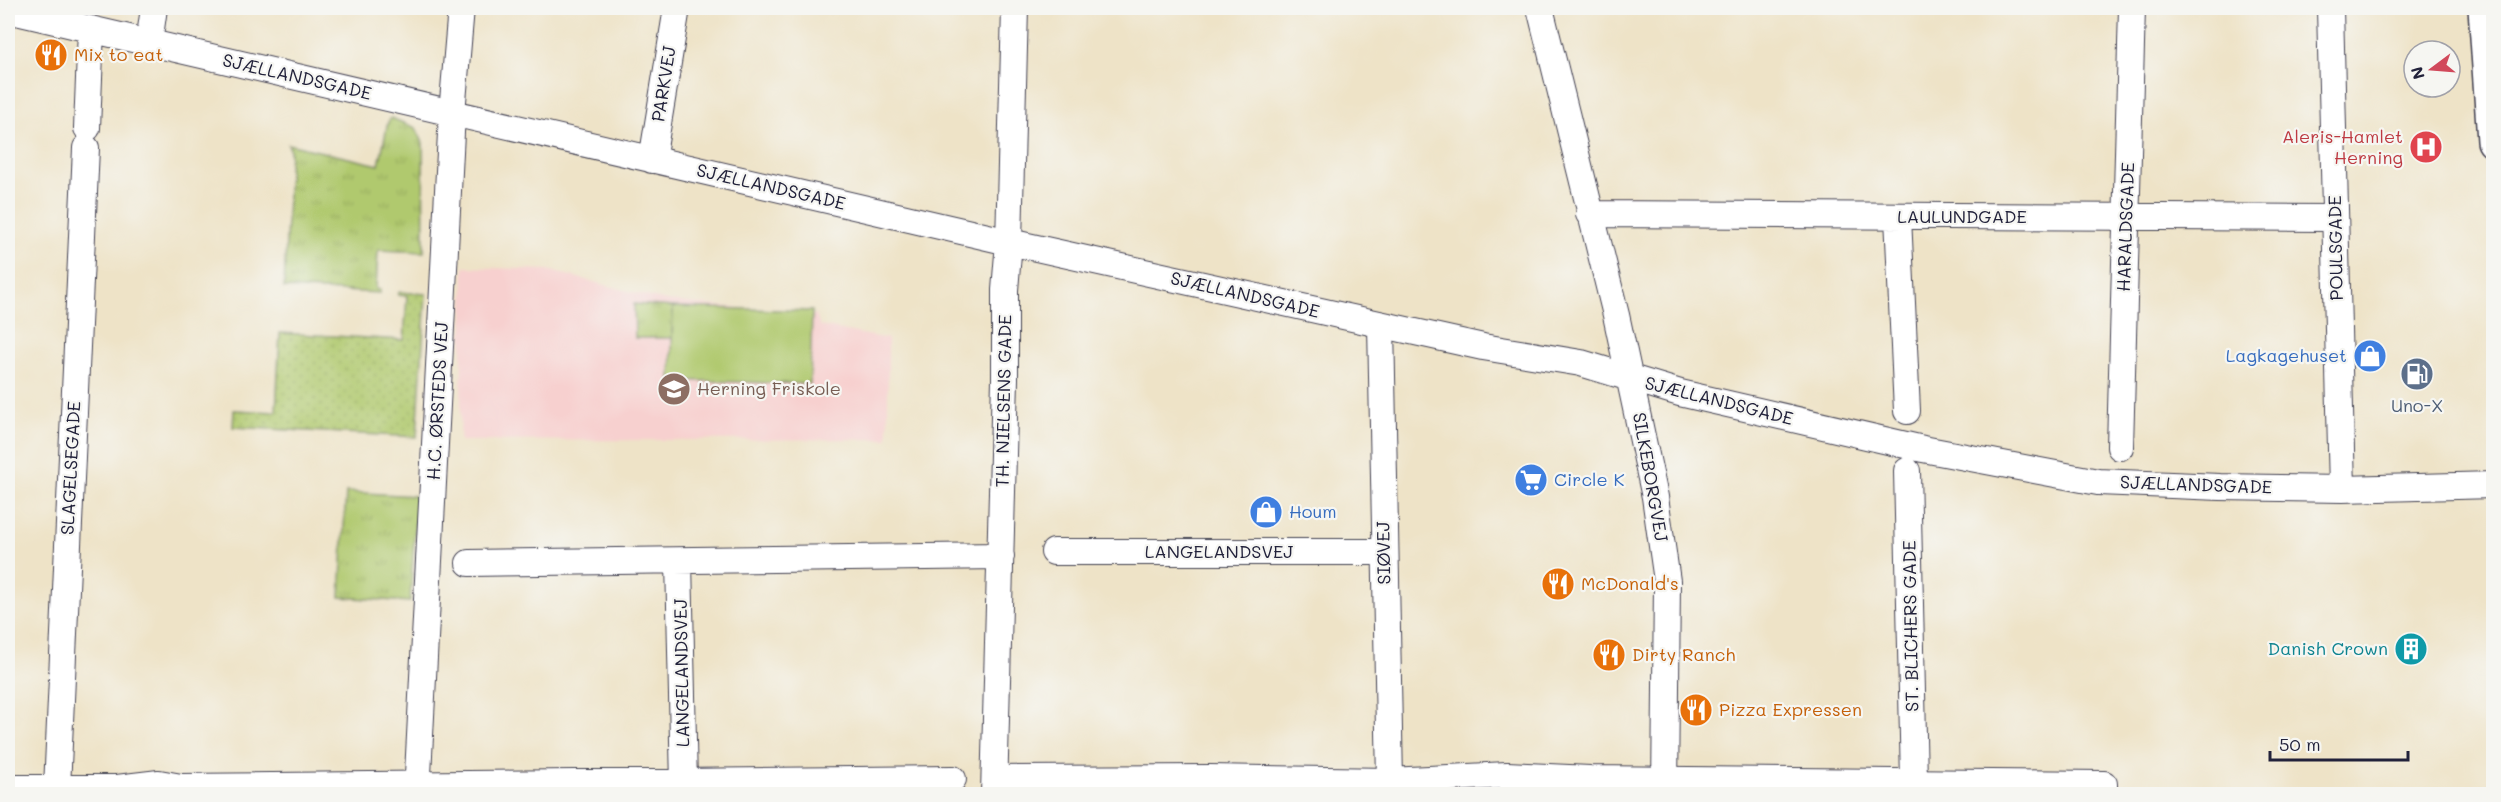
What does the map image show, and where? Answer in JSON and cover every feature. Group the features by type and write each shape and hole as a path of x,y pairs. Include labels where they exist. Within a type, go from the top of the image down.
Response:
{"main road":[{"path":"2485,8 2493,141"}],"street":[{"path":"149,43 154,8"},
{"name":"H.C. ØRSTEDS VEJ","path":"417,789 452,113 461,8"},
{"name":"PARKVEJ","path":"652,160 677,8"},
{"name":"TH. NIELSENS GADE","path":"995,787 1005,290 1009,242 1015,8"},
{"name":"SILKEBORGVEJ","path":"1540,8 1630,378 1655,497 1666,570 1665,787"},
{"name":"HARALDSGADE","path":"2120,447 2132,8"},
{"name":"POULSGADE","path":"2330,8 2342,489"},
{"name":"SJÆLLANDSGADE","path":"8,10 1009,242 1483,347 1581,363 1712,401 1923,449 2098,482 2342,489 2493,485"},
{"name":"SLAGELSEGADE","path":"57,788 91,29"},
{"name":"LAULUNDGADE","path":"1589,214 2335,218"},
{"path":"1899,217 1907,411"},
{"name":"SIØVEJ","path":"1381,325 1390,781"},
{"name":"ST. BLICHERS GADE","path":"1907,471 1914,781"},
{"name":"LANGELANDSVEJ","path":"1054,552 1384,552"},
{"path":"469,563 1001,556"},
{"name":"LANGELANDSVEJ","path":"679,561 684,784"},
{"path":"8,788 117,788 159,783 181,787 417,789 953,779"},
{"path":"995,787 1210,786 1390,781 1507,785 1590,779 1665,787 1914,781 2104,789"}],"shaded area":[{"name":"Herning Friskole","path":"464,267 548,270 666,301 816,315 820,326 888,339 888,439 460,441"}],"green space":[{"path":"391,118 416,128 423,143 424,252 378,250 376,289 380,290 380,293 284,288 290,149 288,144 379,165 388,122"},
{"path":"399,292 426,294 417,437 233,427 234,410 276,412 280,333 404,340 407,296 398,295"},
{"path":"634,304 673,307 672,338 635,338"},
{"path":"673,307 812,311 810,384 671,380"},
{"path":"346,492 417,496 410,602 340,597"}],"place":[{"name":"Mix to eat","path":"51,55"},
{"name":"Aleris-Hamlet Herning","path":"2426,147"},
{"name":"Lagkagehuset","path":"2370,356"},
{"name":"Uno-X","path":"2417,374"},
{"name":"Herning Friskole","path":"674,389"},
{"name":"Circle K","path":"1531,480"},
{"name":"Houm","path":"1266,512"},
{"name":"McDonald's","path":"1558,584"},
{"name":"Danish Crown","path":"2411,649"},
{"name":"Dirty Ranch","path":"1609,655"},
{"name":"Pizza Expressen","path":"1696,710"}]}
